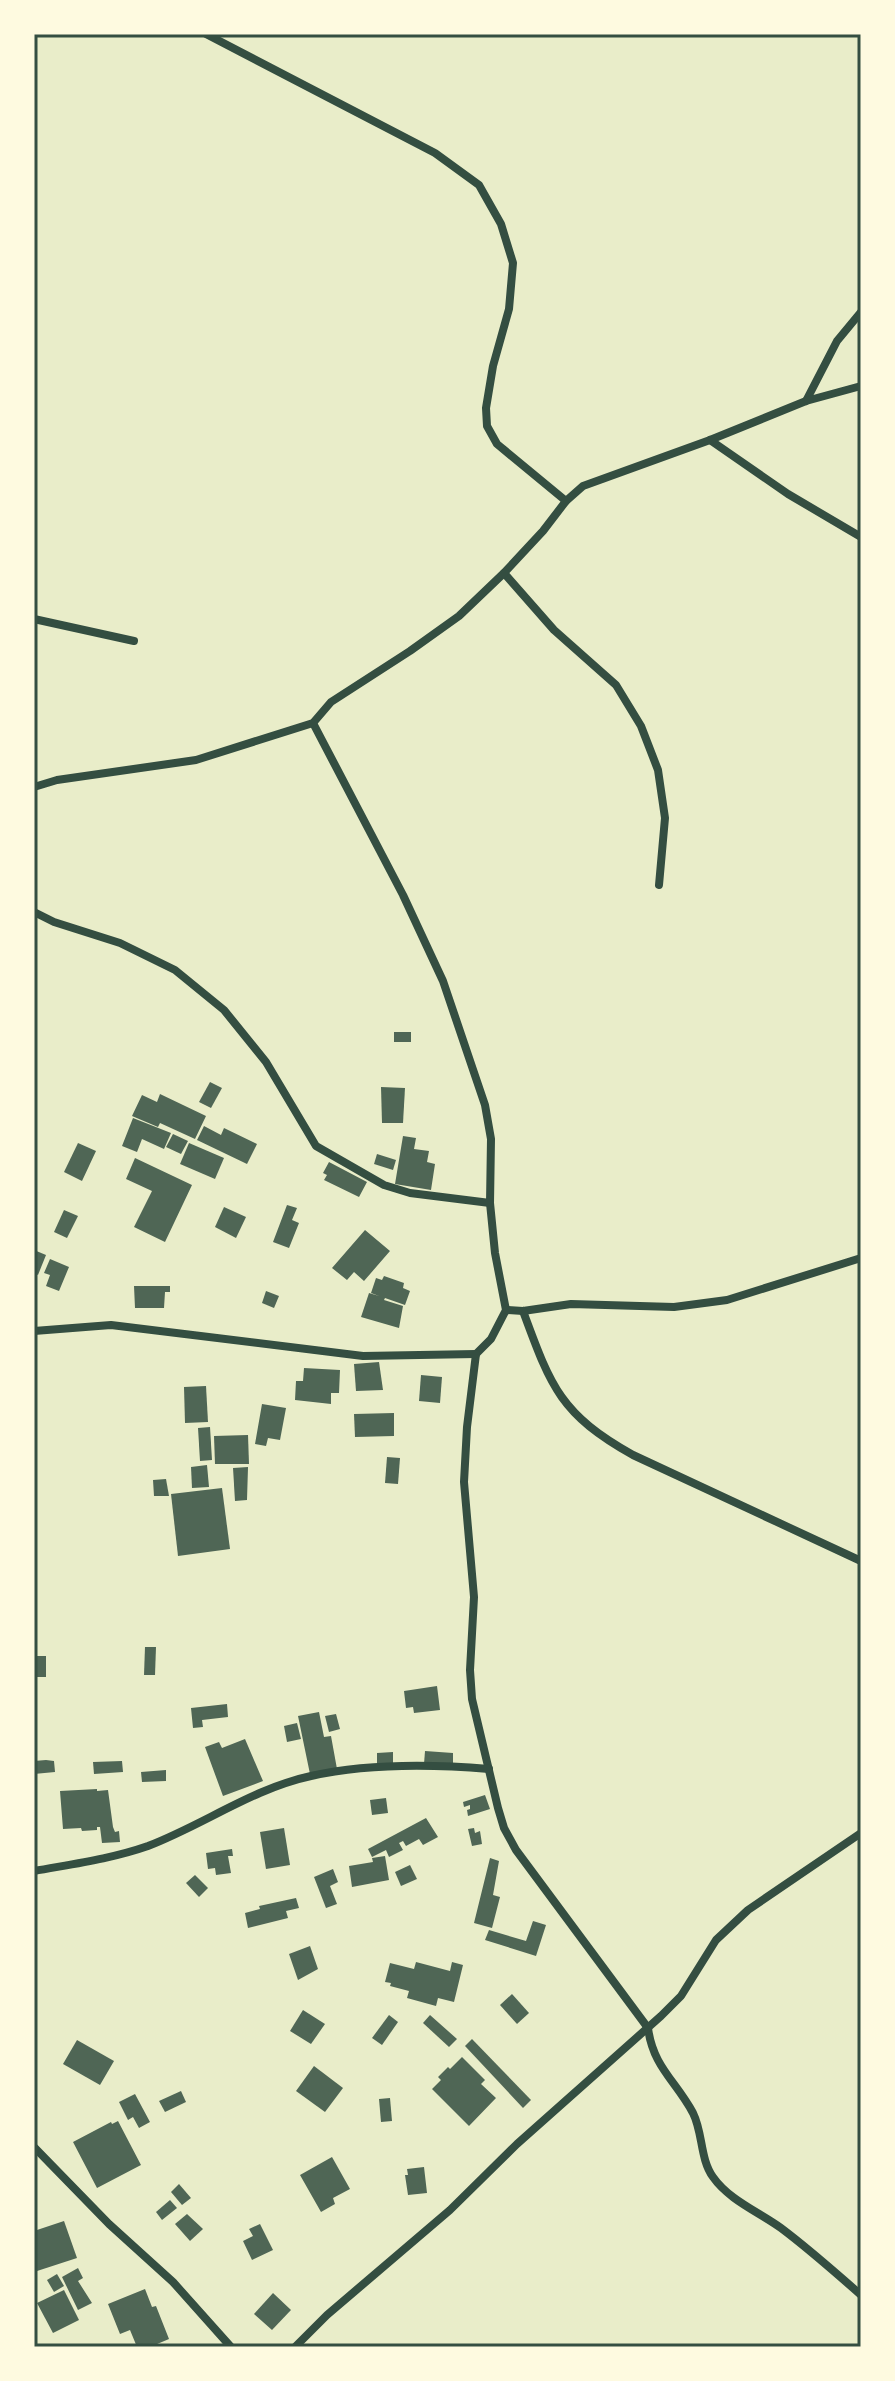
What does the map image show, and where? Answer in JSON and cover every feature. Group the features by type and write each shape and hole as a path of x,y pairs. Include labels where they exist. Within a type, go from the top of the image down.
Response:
{"street":[{"path":"206,34 435,153 479,185 501,224 513,263 509,309 493,366 486,408 487,426 497,444 566,501"},
{"path":"806,401 837,341 861,312"},
{"path":"34,787 57,780 196,760 313,723 331,702 459,616 504,573 566,501 583,486 806,401 861,386"},
{"path":"710,440 788,494 861,537"},
{"path":"504,573 554,630 616,685 641,726 658,770 665,818 659,885"},
{"path":"34,619 134,641"},
{"path":"313,723 403,895 443,981 485,1105 491,1139 490,1203 495,1253 506,1310 491,1339 476,1354 464,1482 474,1597 470,1670 472,1699 504,1828 516,1850 648,2028 651,2048 663,2072 692,2111 701,2133 710,2174 724,2190 782,2229 861,2295"},
{"path":"34,912 54,922 120,943 175,970 212,1000 224,1010 266,1062 316,1146 384,1185 410,1193 490,1203"},
{"path":"506,1310 523,1311 571,1304 674,1307 727,1300 861,1258"},
{"path":"523,1311 556,1391 577,1418 600,1436 662,1469 861,1561"},
{"path":"34,1331 111,1325 363,1356 476,1354"},
{"path":"34,1871 110,1857 146,1846 275,1787 310,1776 361,1768 438,1765 489,1769"},
{"path":"295,2347 648,2028 681,1996 716,1940 748,1910 861,1833"},
{"path":"34,2147 109,2224 173,2282 231,2347"}],"building":[{"path":"394,1032 411,1032 411,1042 394,1042"},
{"path":"210,1082 222,1088 211,1108 199,1102"},
{"path":"381,1087 405,1088 403,1123 382,1123"},
{"path":"160,1094 206,1116 195,1139 160,1123 158,1127 132,1116 142,1095 157,1102"},
{"path":"133,1118 171,1133 164,1149 142,1139 137,1152 122,1146"},
{"path":"204,1126 221,1135 224,1128 257,1144 247,1164 197,1140"},
{"path":"173,1134 188,1141 181,1154 166,1147"},
{"path":"403,1136 416,1138 414,1149 429,1151 427,1162 435,1164 431,1190 395,1184"},
{"path":"78,1143 96,1151 82,1181 64,1172"},
{"path":"189,1143 224,1158 215,1179 180,1164"},
{"path":"377,1154 396,1160 393,1170 374,1164"},
{"path":"135,1158 192,1185 165,1242 134,1227 152,1191 126,1179"},
{"path":"329,1162 367,1182 359,1197 324,1180 327,1175 323,1173"},
{"path":"287,1205 297,1208 292,1220 299,1223 289,1248 273,1242"},
{"path":"224,1207 246,1217 236,1238 215,1227"},
{"path":"64,1210 78,1216 67,1238 54,1232"},
{"path":"365,1230 390,1251 364,1281 354,1272 347,1280 332,1268"},
{"path":"34,1250 46,1255 38,1275 34,1273"},
{"path":"50,1259 69,1267 59,1291 46,1286 50,1275 44,1273"},
{"path":"384,1276 404,1283 403,1288 410,1291 405,1305 384,1300 403,1306 399,1328 361,1317 369,1293 379,1296 371,1293 376,1278 382,1280"},
{"path":"134,1286 170,1286 170,1292 165,1292 164,1308 135,1308"},
{"path":"266,1291 279,1296 274,1308 262,1303"},
{"path":"379,1362 383,1390 356,1391 354,1364"},
{"path":"304,1368 340,1370 339,1393 331,1393 331,1404 295,1400 296,1381 303,1381"},
{"path":"421,1375 442,1377 440,1403 419,1401"},
{"path":"206,1386 208,1422 185,1423 184,1387"},
{"path":"262,1404 286,1408 280,1440 268,1438 266,1446 255,1444"},
{"path":"394,1413 394,1436 355,1437 354,1414"},
{"path":"210,1427 212,1460 200,1461 198,1428"},
{"path":"248,1435 249,1464 215,1464 214,1436"},
{"path":"387,1457 400,1458 398,1484 385,1483"},
{"path":"207,1465 209,1487 192,1488 191,1467"},
{"path":"248,1467 247,1500 235,1501 233,1468"},
{"path":"166,1479 169,1496 154,1496 153,1480"},
{"path":"222,1488 230,1549 178,1556 171,1494"},
{"path":"145,1647 156,1647 155,1675 144,1675"},
{"path":"34,1656 46,1656 46,1677 34,1677"},
{"path":"437,1686 440,1710 414,1713 413,1707 406,1708 404,1691"},
{"path":"227,1704 228,1717 202,1720 203,1727 193,1728 191,1708"},
{"path":"319,1712 324,1737 331,1736 337,1769 310,1774 298,1716"},
{"path":"336,1714 340,1729 329,1732 325,1716"},
{"path":"297,1723 301,1739 287,1742 284,1726"},
{"path":"245,1739 263,1781 223,1796 205,1747 219,1742 222,1748"},
{"path":"425,1751 453,1753 453,1764 424,1764"},
{"path":"393,1752 393,1764 377,1765 377,1753"},
{"path":"34,1761 54,1761 55,1772 34,1774"},
{"path":"122,1761 123,1772 94,1774 93,1762"},
{"path":"166,1770 166,1781 142,1782 141,1772"},
{"path":"108,1790 113,1827 115,1832 119,1831 120,1842 102,1843 100,1827 82,1831 81,1828 63,1829 60,1791"},
{"path":"485,1795 490,1809 468,1816 470,1805 464,1807 463,1802"},
{"path":"386,1798 388,1813 372,1815 370,1800"},
{"path":"426,1818 438,1837 423,1845 419,1839 406,1846 403,1841 399,1843 403,1850 389,1857 386,1850 372,1857 368,1849"},
{"path":"284,1828 290,1865 266,1869 260,1832"},
{"path":"474,1828 475,1833 480,1831 482,1844 472,1846 468,1829"},
{"path":"232,1849 233,1856 228,1856 231,1873 216,1875 215,1868 208,1869 206,1853"},
{"path":"385,1856 389,1880 352,1887 349,1866 373,1862 372,1858"},
{"path":"490,1858 499,1861 493,1895 500,1897 492,1928 474,1923"},
{"path":"410,1865 417,1879 401,1886 395,1872"},
{"path":"333,1869 338,1882 330,1886 337,1904 326,1908 314,1877"},
{"path":"195,1875 208,1888 199,1897 186,1883"},
{"path":"296,1898 299,1908 286,1911 288,1918 248,1928 245,1913 260,1909 259,1906"},
{"path":"533,1921 546,1925 536,1956 485,1940 489,1930 526,1941"},
{"path":"310,1946 318,1969 298,1980 289,1954"},
{"path":"416,1962 450,1971 452,1962 463,1965 454,2002 438,1998 436,2006 407,1998 409,1991 385,1982 390,1963 414,1969"},
{"path":"512,1994 529,2013 517,2024 500,2005"},
{"path":"303,2010 325,2024 311,2044 290,2031"},
{"path":"389,2015 398,2022 382,2045 372,2038"},
{"path":"430,2015 457,2039 449,2047 423,2023"},
{"path":"472,2039 531,2100 523,2108 465,2046"},
{"path":"77,2040 114,2061 100,2085 63,2064"},
{"path":"462,2057 485,2080 481,2084 496,2098 469,2126 432,2089 441,2080 438,2077"},
{"path":"314,2066 343,2088 325,2112 296,2091"},
{"path":"181,2091 186,2102 165,2112 159,2101"},
{"path":"135,2094 150,2122 139,2128 133,2117 128,2120 119,2102"},
{"path":"390,2098 392,2121 381,2122 379,2099"},
{"path":"118,2121 141,2165 97,2188 73,2142"},
{"path":"332,2157 350,2189 333,2198 335,2204 321,2212 300,2175"},
{"path":"424,2167 427,2193 408,2195 407,2169"},
{"path":"179,2184 191,2198 182,2205 171,2192"},
{"path":"170,2200 177,2208 162,2220 156,2212"},
{"path":"187,2214 203,2229 190,2241 175,2224"},
{"path":"64,2221 77,2258 34,2272 34,2231"},
{"path":"260,2224 273,2250 252,2260 243,2241 253,2236 249,2229"},
{"path":"78,2268 83,2278 78,2281 92,2303 78,2310 62,2277"},
{"path":"57,2274 64,2286 54,2292 47,2280"},
{"path":"145,2289 152,2307 156,2306 169,2339 150,2347 137,2347 130,2330 120,2334 108,2304"},
{"path":"64,2290 79,2320 53,2333 37,2303"},
{"path":"273,2293 291,2310 272,2330 254,2314"}]}
